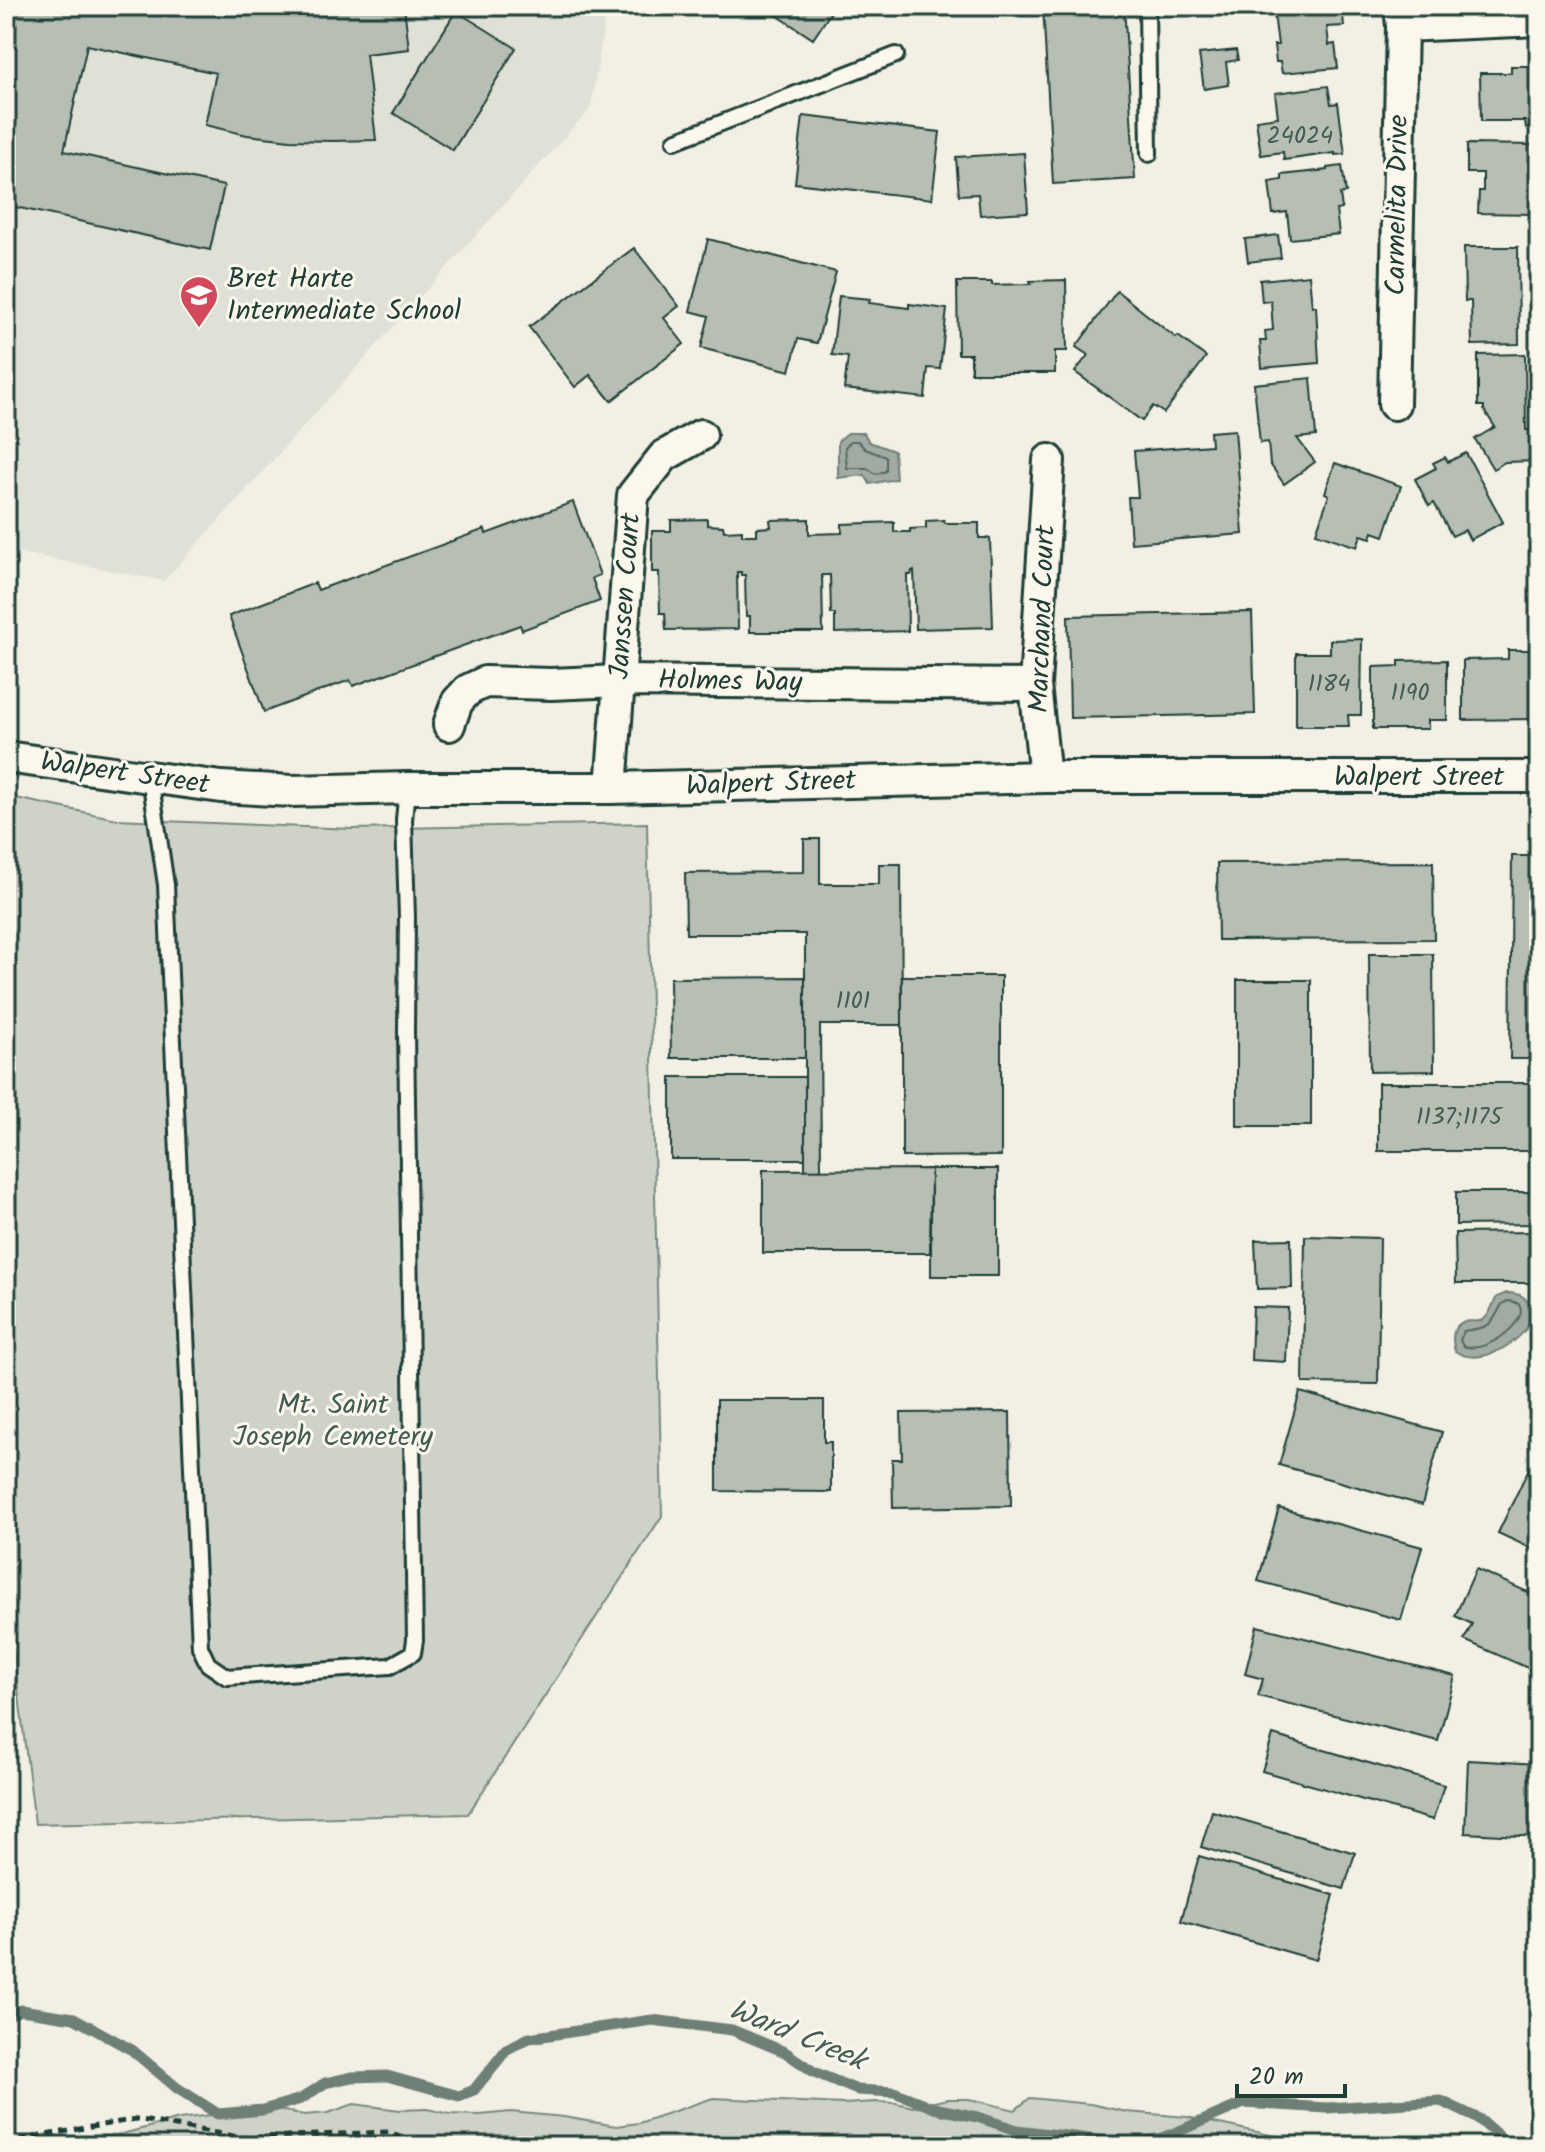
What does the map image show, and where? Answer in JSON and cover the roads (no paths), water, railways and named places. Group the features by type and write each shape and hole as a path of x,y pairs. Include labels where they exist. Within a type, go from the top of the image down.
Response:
{"street":[{"path":"1401,16 1539,20"},
{"name":"Carmelita Drive","path":"1394,404 1401,16"},
{"name":"Janssen Court","path":"611,788 633,495 664,456 701,435"},
{"name":"Marchand Court","path":"1045,777 1035,685 1049,460"},
{"name":"Holmes Way","path":"449,725 457,702 468,690 485,682 1035,685"},
{"name":"Walpert Street","path":"6,757 221,787 292,791 611,788 1045,777 1539,777"}],"lane":[{"path":"1147,6 1149,154"},
{"path":"675,141 896,55"},
{"path":"150,778 166,885 200,1647 208,1664 227,1677 390,1666 413,1653 404,820 407,788"}],"water":[{"path":"848,433 864,433 869,442 894,451 896,479 870,484 865,475 838,478 838,441"},
{"path":"1507,1293 1522,1296 1532,1309 1526,1329 1520,1336 1503,1348 1483,1356 1473,1357 1455,1351 1453,1339 1456,1327 1463,1322 1483,1320 1497,1297"}],"waterway":[{"name":"Ward Creek","path":"6,2016 21,2010 74,2018 132,2050 177,2088 218,2114 263,2110 301,2099 325,2083 352,2077 387,2076 459,2096 474,2090 507,2049 529,2038 652,2020 732,2030 785,2052 814,2072 857,2090 894,2092 934,2108 1017,2130 1130,2144 1163,2138 1244,2103 1327,2108 1441,2101 1479,2119 1510,2146"}],"place":[{"name":"Bret Harte Intermediate School","path":"199,329"}],"park label":[{"name":"Mt. Saint Joseph Cemetery","path":"333,1421"}]}
